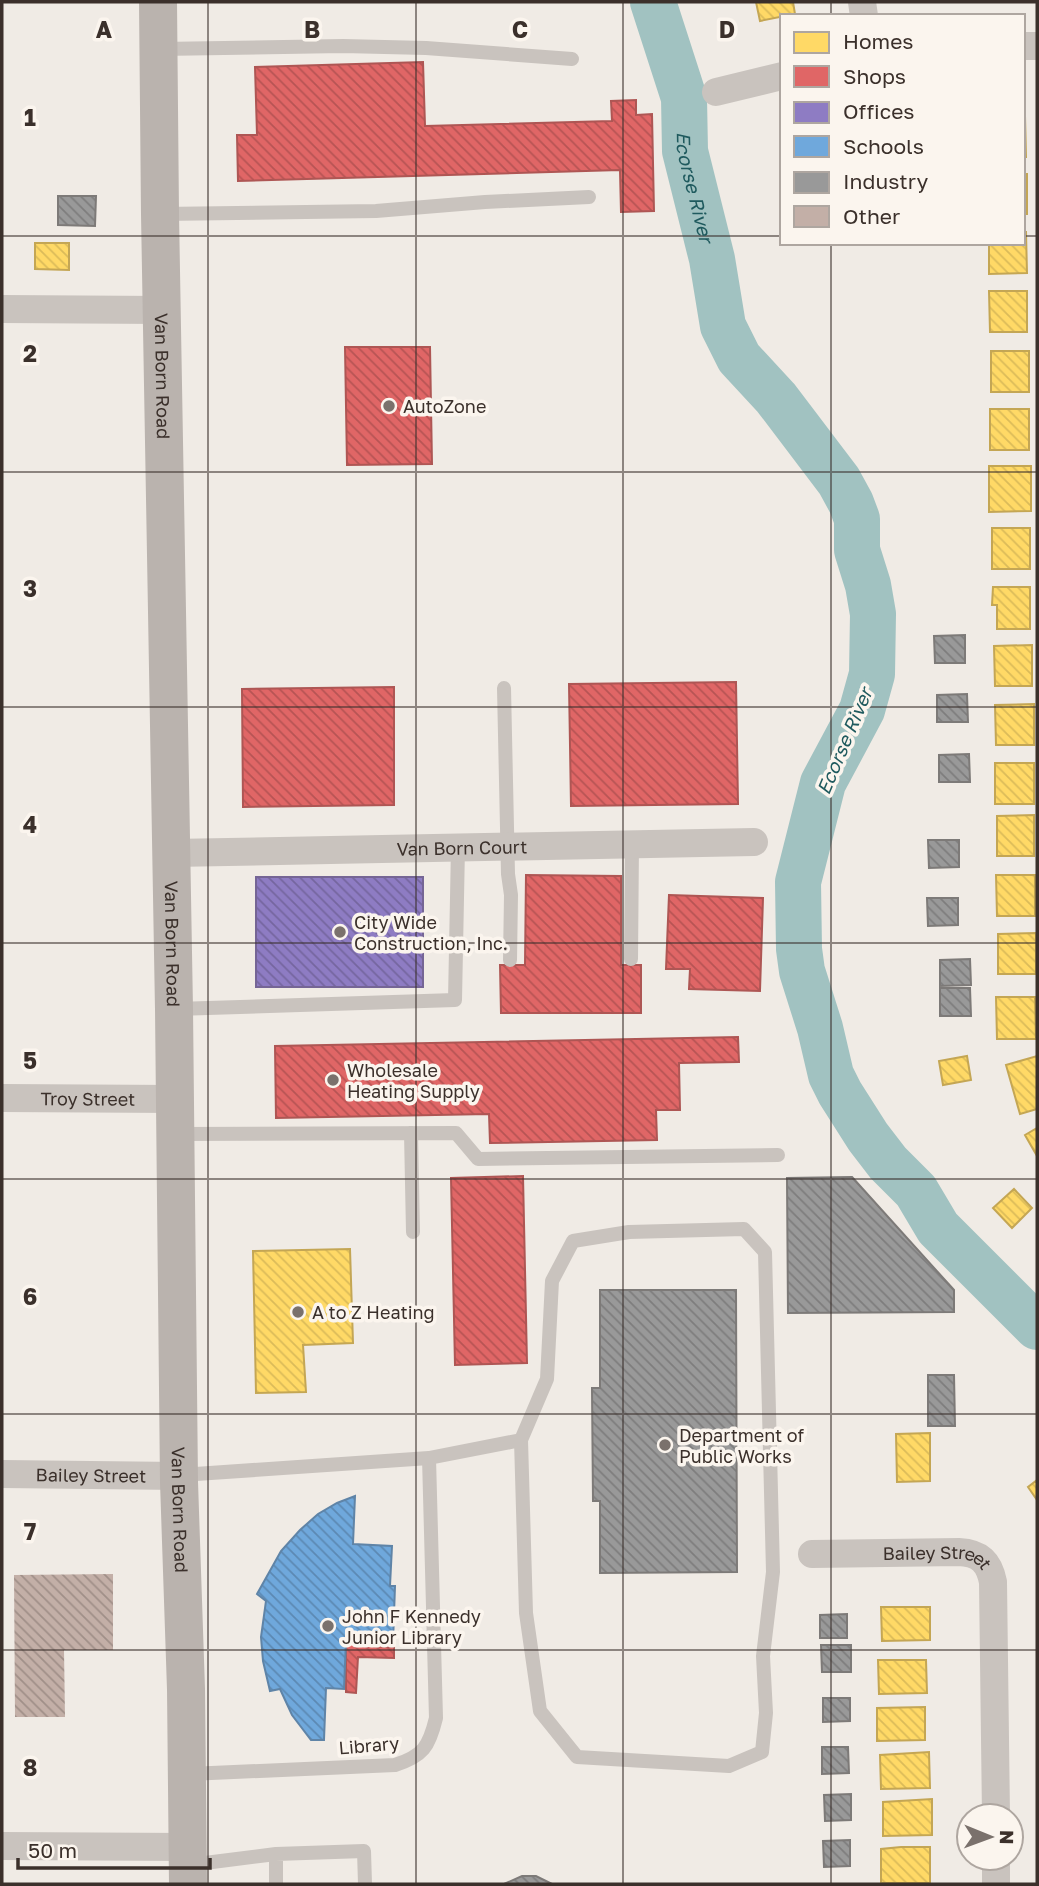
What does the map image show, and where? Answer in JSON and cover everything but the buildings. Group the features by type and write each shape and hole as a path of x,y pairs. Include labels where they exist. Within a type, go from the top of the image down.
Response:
{"main road":[{"name":"Van Born Road","path":"158,2 188,1866"}],"street":[{"path":"716,92 780,76"},
{"path":"2,309 162,310"},
{"name":"Van Born Court","path":"172,853 754,842"},
{"name":"Troy Street","path":"2,1098 176,1117"},
{"name":"Bailey Street","path":"2,1474 180,1476"},
{"name":"Bailey Street","path":"812,1555 959,1552 977,1555 985,1561 993,1582 996,1802"},
{"path":"2,1846 188,1866"}],"lane":[{"path":"158,49 343,46 426,48 572,59"},
{"path":"160,214 376,211 589,197"},
{"path":"505,688 507,846 511,895 510,960"},
{"path":"631,960 632,844"},
{"path":"174,1009 455,1000 458,846"},
{"path":"176,1117 411,1133 456,1133 478,1159 778,1154"},
{"path":"411,1133 414,1232"},
{"path":"744,1230 765,1252 773,1572 764,1656 766,1713 762,1752 729,1766 577,1757 540,1711 526,1613 521,1440 547,1379 552,1281 573,1241 629,1232 744,1230"},
{"path":"180,1476 429,1458 521,1440"},
{"name":"Library","path":"187,1774 395,1765 416,1759 432,1736 436,1718 429,1458"},
{"path":"188,1866 276,1854 365,1851 365,1884"},
{"path":"276,1854 276,1884"}],"waterway":[{"name":"Ecorse River","path":"653,2 684,98 685,151 712,259 723,326 739,358 776,398 839,481 851,503 857,519 857,550 868,585 873,614 872,674 862,710 823,783 798,882 802,971 831,1075 868,1137 888,1163 916,1191 938,1228 1037,1327"}],"place":[{"name":"AutoZone","path":"389,406"},
{"name":"City Wide Construction, Inc.","path":"340,932"},
{"name":"Wholesale Heating Supply","path":"333,1080"},
{"name":"A to Z Heating","path":"298,1312"},
{"name":"Department of Public Works","path":"665,1445"},
{"name":"John F Kennedy Junior Library","path":"328,1626"}]}
